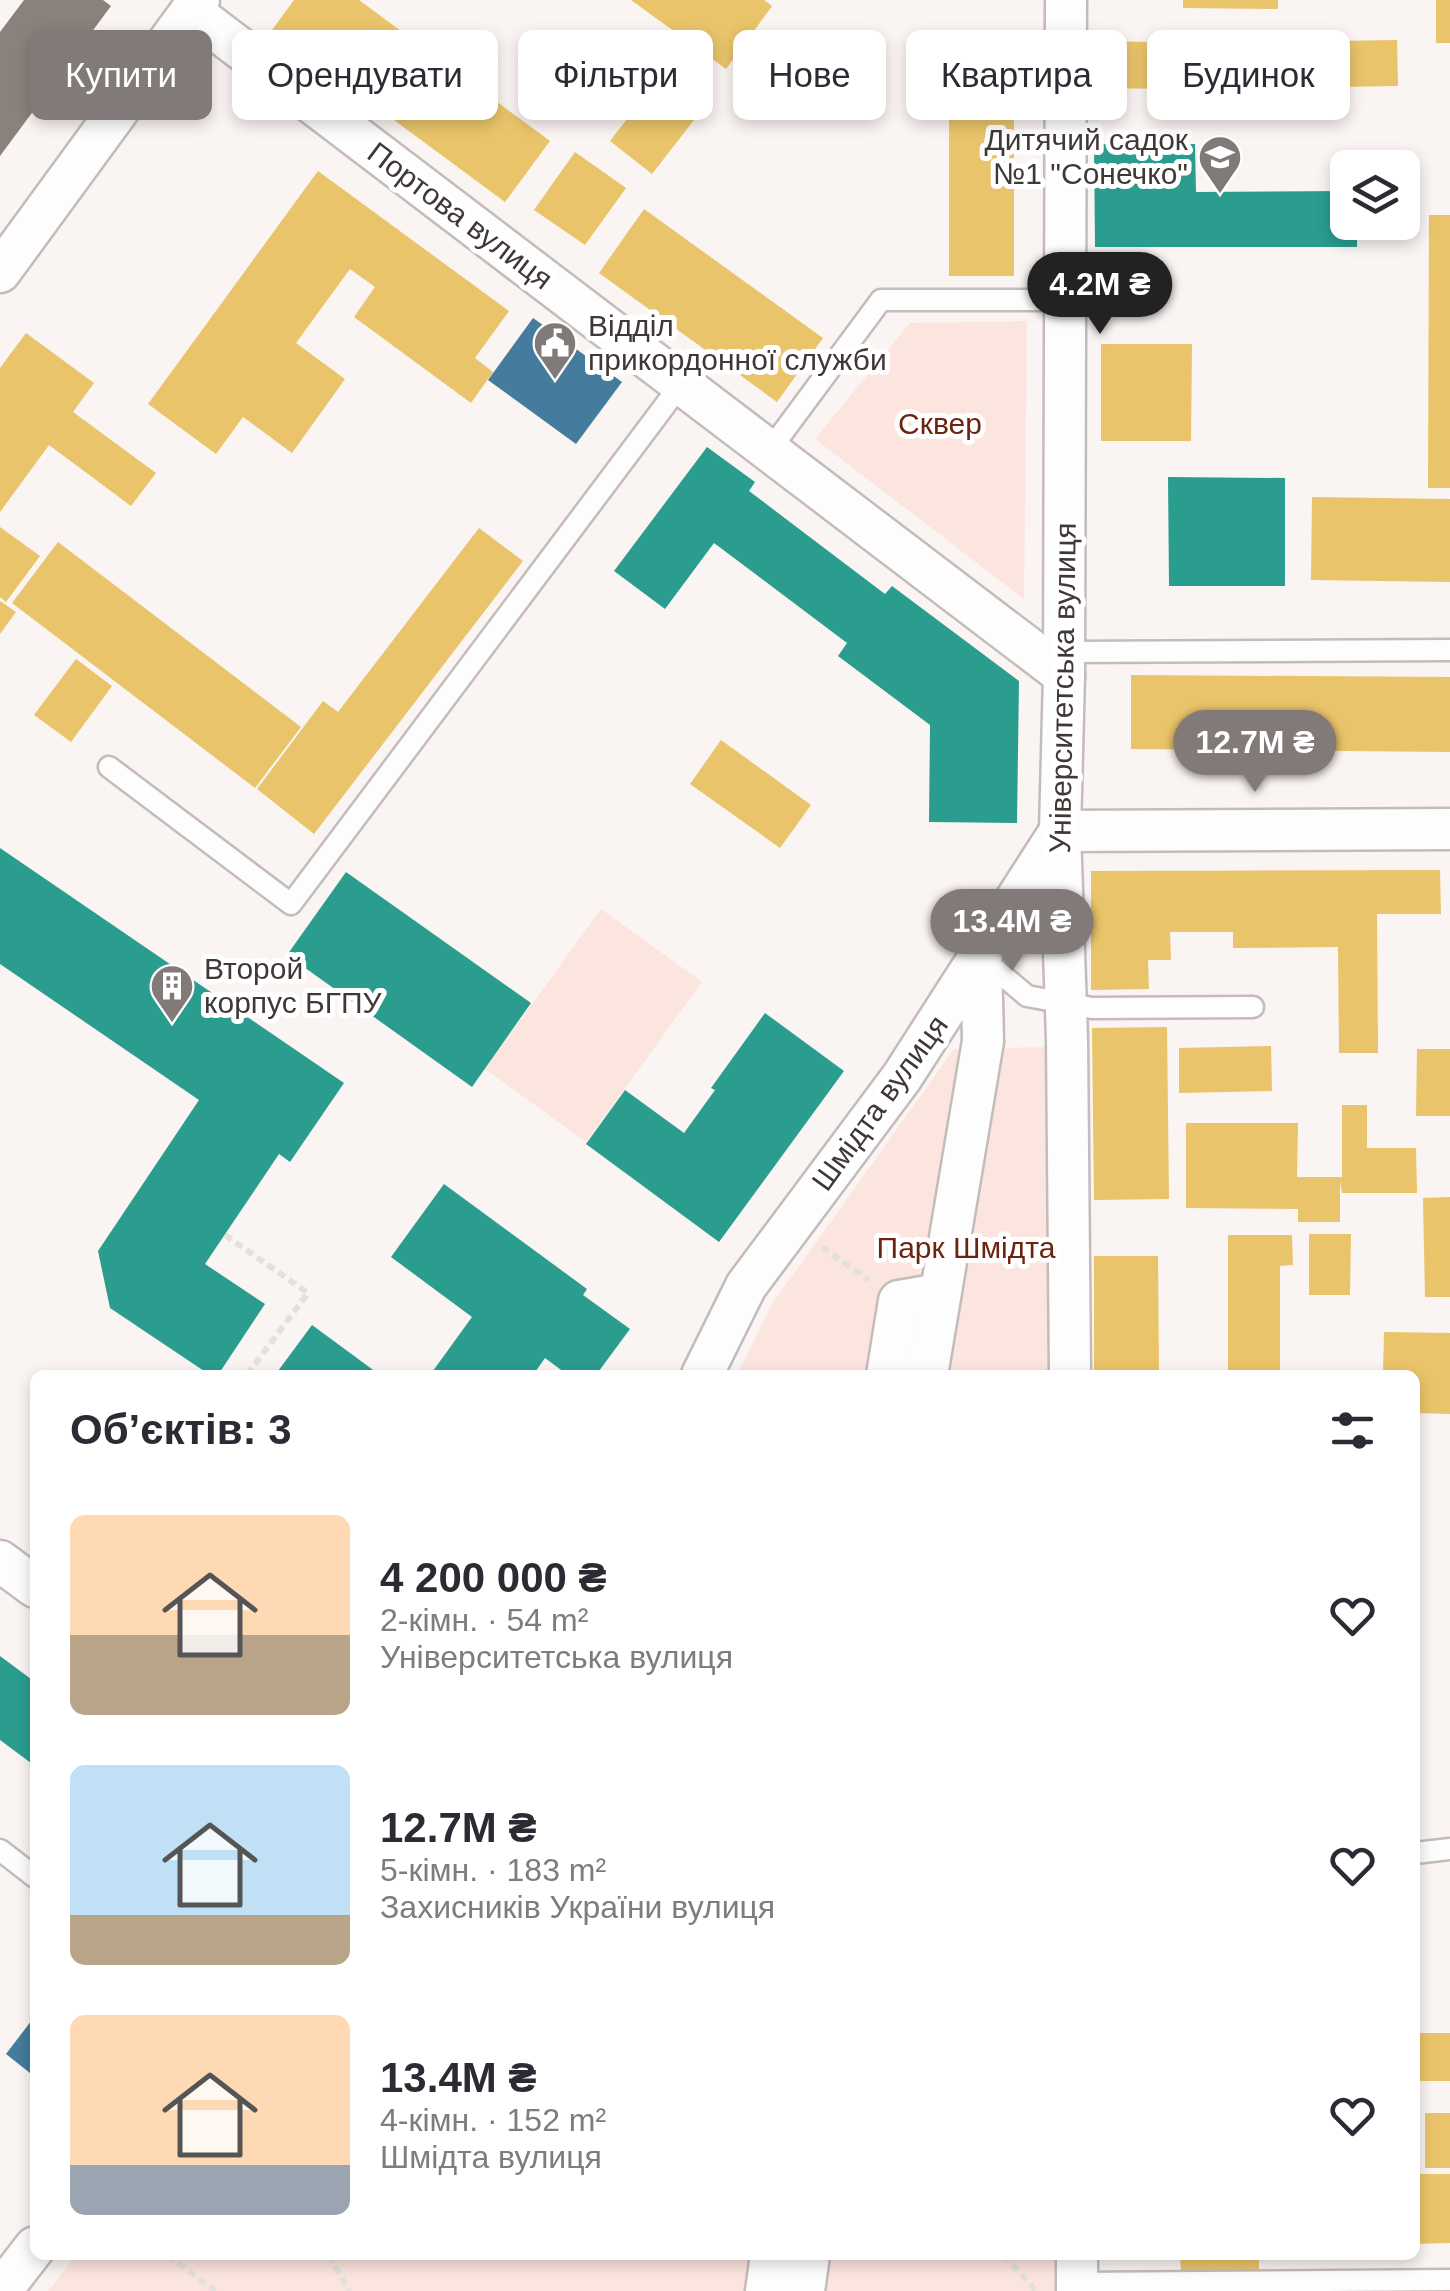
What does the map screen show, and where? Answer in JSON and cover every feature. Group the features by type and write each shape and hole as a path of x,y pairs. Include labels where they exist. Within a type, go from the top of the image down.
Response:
{"street":[{"name":"Університетська вулиця","path":"1066,0 1060,831 1070,1370"},
{"path":"0,272 195,6"},
{"name":"Портова вулиця","path":"195,6 681,384 1064,663"},
{"path":"1060,831 1450,829"},
{"name":"Шмідта вулиця","path":"704,1370 746,1286 902,1078 1060,831"},
{"path":"928,1370 983,1042 981,956"},
{"path":"888,1370 899,1300 940,1294"},
{"path":"0,1561 30,1584"},
{"path":"1,2291 30,2253"},
{"path":"766,2291 770,2260"},
{"path":"804,2291 808,2260"}],"lane":[{"path":"769,450 882,300 1065,300"},
{"path":"109,766 292,904 681,384"},
{"path":"1064,663 1450,650"},
{"path":"981,956 1028,996 1092,1008 1253,1007"},
{"path":"1420,1852 1450,1849"},
{"path":"0,1850 30,1872"},
{"path":"1077,2276 1450,2280"}],"path":[{"path":"792,1225 899,1300"},
{"path":"225,1235 308,1293 251,1370"},
{"path":"175,2260 215,2291"},
{"path":"332,2260 349,2291"},
{"path":"1008,2260 1036,2291"}],"green space":[{"name":"Сквер","path":"1027,321 1024,599 815,439 910,323"},
{"path":"601,909 702,982 586,1142 485,1069"},
{"name":"Парк Шмідта","path":"1090,1046 1092,1370 739,1370 772,1304 954,1049"},
{"path":"72,2260 1096,2260 1096,2291 48,2291"}],"building: Житло":[{"path":"294,0 359,0 400,30 272,30"},
{"path":"631,0 764,0 772,6 754,30 733,30 733,59 726,69 713,60 713,30 672,30"},
{"path":"1183,0 1278,0 1278,9 1183,8"},
{"path":"1436,0 1450,0 1450,43 1436,43"},
{"path":"1397,40 1398,86 1350,87 1350,41"},
{"path":"1127,42 1147,42 1147,89 1127,88"},
{"path":"498,103 550,141 505,202 394,120 498,120"},
{"path":"626,120 694,120 652,174 610,141"},
{"path":"949,120 1014,120 1014,276 949,276"},
{"path":"575,152 626,188 585,245 534,210"},
{"path":"318,171 509,311 475,358 493,372 471,403 354,317 375,287 350,269 296,343 345,379 292,453 243,417 216,454 148,404"},
{"path":"644,209 823,338 777,402 599,273"},
{"path":"1429,215 1450,215 1450,488 1428,488"},
{"path":"26,333 94,383 73,412 156,473 131,506 49,445 0,512 0,368"},
{"path":"1101,344 1192,344 1191,441 1101,441"},
{"path":"1312,497 1450,499 1450,582 1311,580"},
{"path":"0,527 40,556 6,602 0,597"},
{"path":"479,528 523,561 314,834 257,789 323,701 338,712"},
{"path":"58,542 301,727 255,788 12,603"},
{"path":"0,601 16,612 0,634"},
{"path":"76,659 112,686 71,742 34,715"},
{"path":"1131,675 1450,677 1450,752 1131,749"},
{"path":"721,740 811,805 780,848 690,784"},
{"path":"1440,870 1441,914 1377,914 1378,1053 1339,1053 1338,947 1233,948 1233,932 1170,932 1171,960 1148,960 1149,989 1091,990 1091,871"},
{"path":"1167,1027 1169,1199 1094,1200 1092,1028"},
{"path":"1271,1046 1272,1091 1179,1093 1179,1048"},
{"path":"1417,1049 1450,1049 1450,1116 1416,1116"},
{"path":"1342,1105 1367,1105 1367,1148 1416,1148 1417,1193 1342,1193 1340,1181 1340,1222 1298,1222 1298,1209 1186,1208 1186,1123 1298,1123 1297,1177 1342,1177"},
{"path":"1450,1197 1450,1297 1425,1297 1423,1198"},
{"path":"1309,1234 1351,1234 1350,1295 1309,1295"},
{"path":"1228,1235 1292,1235 1293,1265 1280,1266 1280,1370 1228,1370"},
{"path":"1094,1256 1158,1256 1159,1370 1094,1370"},
{"path":"1384,1332 1450,1333 1450,1414 1420,1413 1420,1370 1383,1370"},
{"path":"1420,2033 1450,2033 1450,2081 1420,2081"},
{"path":"1425,2113 1450,2113 1450,2168 1425,2168"},
{"path":"1420,2174 1450,2174 1450,2243 1420,2244"},
{"path":"1180,2260 1259,2260 1259,2271 1181,2273"}],"building: Школи":[{"path":"1094,144 1195,144 1196,192 1330,191 1330,240 1357,240 1357,247 1095,247"},
{"path":"707,447 755,482 749,491 885,594 892,586 1019,681 1017,823 929,822 930,725 838,656 847,643 714,543 665,609 614,571"},
{"path":"1168,477 1285,478 1285,586 1169,586"},
{"path":"0,848 344,1083 290,1162 279,1154 205,1264 265,1304 221,1370 203,1370 110,1308 98,1251 199,1100 0,964"},
{"path":"346,872 531,1003 472,1087 287,955"},
{"path":"765,1013 844,1071 719,1242 586,1144 625,1090 684,1133"},
{"path":"444,1184 587,1289 583,1295 630,1329 600,1370 561,1370 545,1358 537,1370 434,1370 472,1317 391,1257"},
{"path":"312,1325 373,1370 279,1370"},
{"path":"0,1656 30,1678 30,1762 0,1740"}],"building: Установи":[{"name":"Відділ прикордонної служби","path":"533,318 622,382 576,444 488,380"},
{"path":"30,2023 30,2073 6,2054"}],"building: Промзона":[{"path":"24,0 103,0 111,6 93,30 30,30 30,115 0,156 0,32"}],"place":[{"name":"Дитячий садок №1 \"Сонечко\"","path":"1220,195"},
{"name":"Відділ прикордонної служби","path":"555,381"},
{"name":"Второй корпус БГПУ","path":"172,1024"}]}
